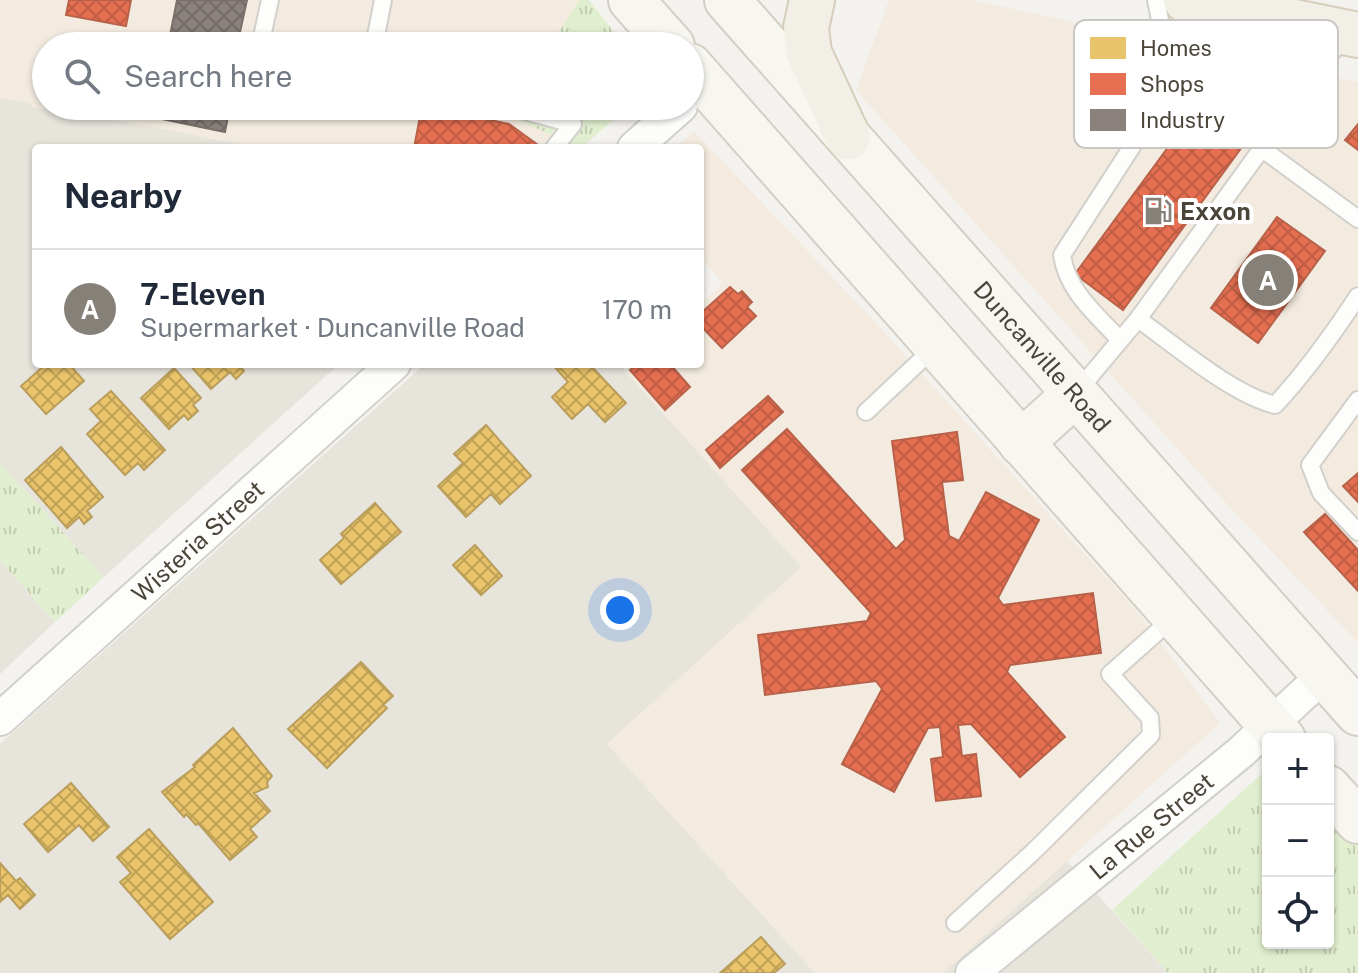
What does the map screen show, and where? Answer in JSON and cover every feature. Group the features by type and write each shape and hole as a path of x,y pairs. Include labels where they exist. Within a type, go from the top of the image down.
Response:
{"main road":[{"path":"631,0 660,32"},
{"name":"Duncanville Road","path":"727,0 1358,713"},
{"path":"812,0 806,28 809,53 848,137"},
{"path":"1186,0 1284,20"},
{"path":"704,101 937,345 1277,732"},
{"path":"1021,443 1074,395"},
{"path":"1334,795 1358,821"}],"street":[{"path":"638,144 661,120"},
{"name":"Wisteria Street","path":"0,719 390,368"},
{"name":"La Rue Street","path":"972,973 1229,762 1277,732 1325,674"}],"lane":[{"path":"263,32 270,0"},
{"path":"377,32 383,0"},
{"path":"1156,0 1160,20"},
{"path":"1338,51 1352,34"},
{"path":"557,144 573,124 558,120"},
{"path":"1120,340 1075,291 1064,272 1062,255 1131,148"},
{"path":"1074,395 1138,319 1261,148 1358,219"},
{"path":"1138,319 1229,383 1262,402 1275,405 1329,341 1358,296"},
{"path":"866,412 937,345"},
{"path":"1358,400 1310,465 1321,493 1358,532"},
{"path":"955,923 1033,852 1151,735 1150,718 1110,674 1174,617"}],"shaded area":[{"path":"0,0 579,0 559,32 32,32 32,106 0,98"},
{"path":"889,0 971,0 1074,22 1074,148 1338,148 1338,78 1358,82 1358,643 1224,501 856,90"},
{"path":"0,98 30,103 32,120 114,120 240,144 32,144 32,368 335,368 104,577 0,463"},
{"path":"114,120 518,120 572,144 240,144"},
{"path":"694,131 875,322 1141,616 1220,723 943,973 815,973 607,744 801,567 625,371 628,368 704,368 704,300 723,283 704,262 704,144 680,144"},
{"path":"421,368 623,368 802,567 607,744 815,973 0,973 0,744"},
{"path":"0,561 55,622 0,674"},
{"path":"1067,861 1168,973 943,973"}],"green space":[{"path":"579,0 589,0 614,32 559,32"},
{"path":"518,120 613,120 586,144 572,144"},
{"path":"0,463 104,577 55,622 0,561"},
{"path":"1334,763 1358,790 1358,973 1168,973 1112,910 1262,773 1262,949 1334,949"}],"building: Homes":[{"path":"41,368 73,368 84,381 46,414 21,386"},
{"path":"174,368 201,398 193,405 198,411 188,420 184,415 169,429 141,398"},
{"path":"193,368 242,368 244,371 236,379 230,372 211,389"},
{"path":"556,368 593,368 626,403 605,422 588,404 572,419 552,397 568,382"},
{"path":"111,391 165,450 144,470 138,463 125,475 87,434 101,421 90,409"},
{"path":"486,425 531,476 500,504 491,494 466,517 438,486 463,463 454,454"},
{"path":"61,447 103,497 87,511 92,517 84,524 79,517 67,528 25,480"},
{"path":"375,503 401,532 341,584 320,560 344,538 341,534"},
{"path":"475,545 502,576 481,595 453,565"},
{"path":"361,662 393,696 383,705 387,708 327,768 288,729"},
{"path":"233,728 272,776 267,782 268,787 254,793 270,811 250,829 257,837 230,860 198,823 196,825 186,814 184,817 162,792 195,767 193,765"},
{"path":"71,783 109,827 93,841 79,825 48,852 24,824"},
{"path":"149,829 213,902 170,939 120,882 131,873 117,857"},
{"path":"0,863 16,881 20,878 35,895 20,909 8,895 0,902"},
{"path":"761,937 785,964 774,973 720,973"}],"building: Shops":[{"path":"69,0 131,0 126,26 66,15"},
{"path":"419,120 490,120 509,124 537,144 415,144"},
{"path":"1358,124 1358,150 1345,140"},
{"name":"Exxon","path":"1168,148 1241,148 1123,310 1075,274"},
{"path":"1277,217 1325,251 1258,343 1211,308"},
{"path":"730,287 738,294 742,291 752,302 747,307 756,316 722,348 704,329 704,310"},
{"path":"673,368 690,387 665,410 630,370"},
{"path":"768,396 783,412 720,468 706,450"},
{"path":"787,429 896,549 905,540 892,441 957,432 963,480 942,482 949,536 959,541 986,492 1039,520 998,598 1003,605 1093,593 1101,653 1010,665 1007,672 1065,737 1020,777 971,724 958,725 962,756 976,754 981,796 936,801 931,759 943,757 940,727 928,728 894,792 842,764 882,689 876,681 765,695 758,635 867,621 871,613 742,470"},
{"path":"1358,473 1358,502 1343,486"},
{"path":"1325,514 1358,550 1358,591 1304,532"}],"building: Industry":[{"path":"177,0 247,0 240,32 171,32"},
{"path":"167,120 227,120 225,132"}],"place":[{"name":"Exxon","path":"1158,211"},
{"name":"7-Eleven","path":"1268,280"}]}
